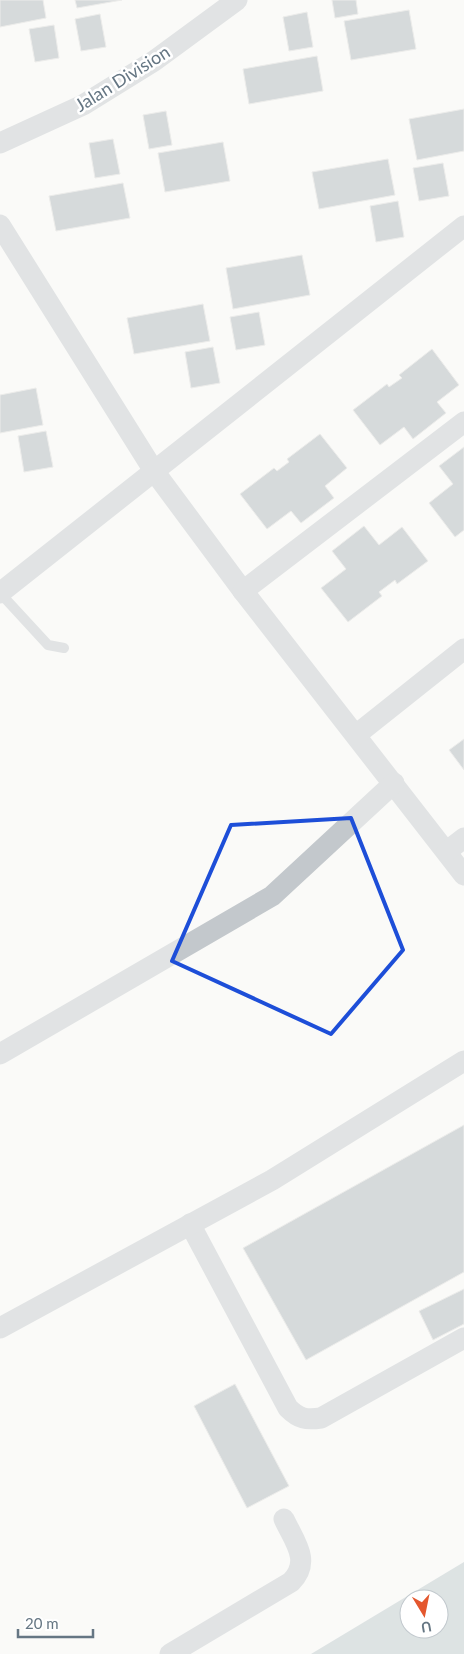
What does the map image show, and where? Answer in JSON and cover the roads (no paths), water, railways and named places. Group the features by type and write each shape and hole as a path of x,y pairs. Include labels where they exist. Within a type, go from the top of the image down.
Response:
{"street":[{"name":"Jalan Division","path":"0,143 82,105 154,61 237,0"},
{"path":"0,225 154,471 243,591 464,875"},
{"path":"0,593 464,226"},
{"path":"243,591 464,422"},
{"path":"356,735 464,649"},
{"path":"0,1054 272,896 394,783"},
{"path":"447,852 464,838"},
{"path":"0,1328 272,1180 464,1061"},
{"path":"190,1224 288,1408 296,1416 306,1420 321,1418 464,1338"},
{"path":"170,1654 291,1582 299,1574 302,1566 301,1555 284,1519"}],"lane":[{"path":"0,593 42,640 48,645 64,648"}]}
